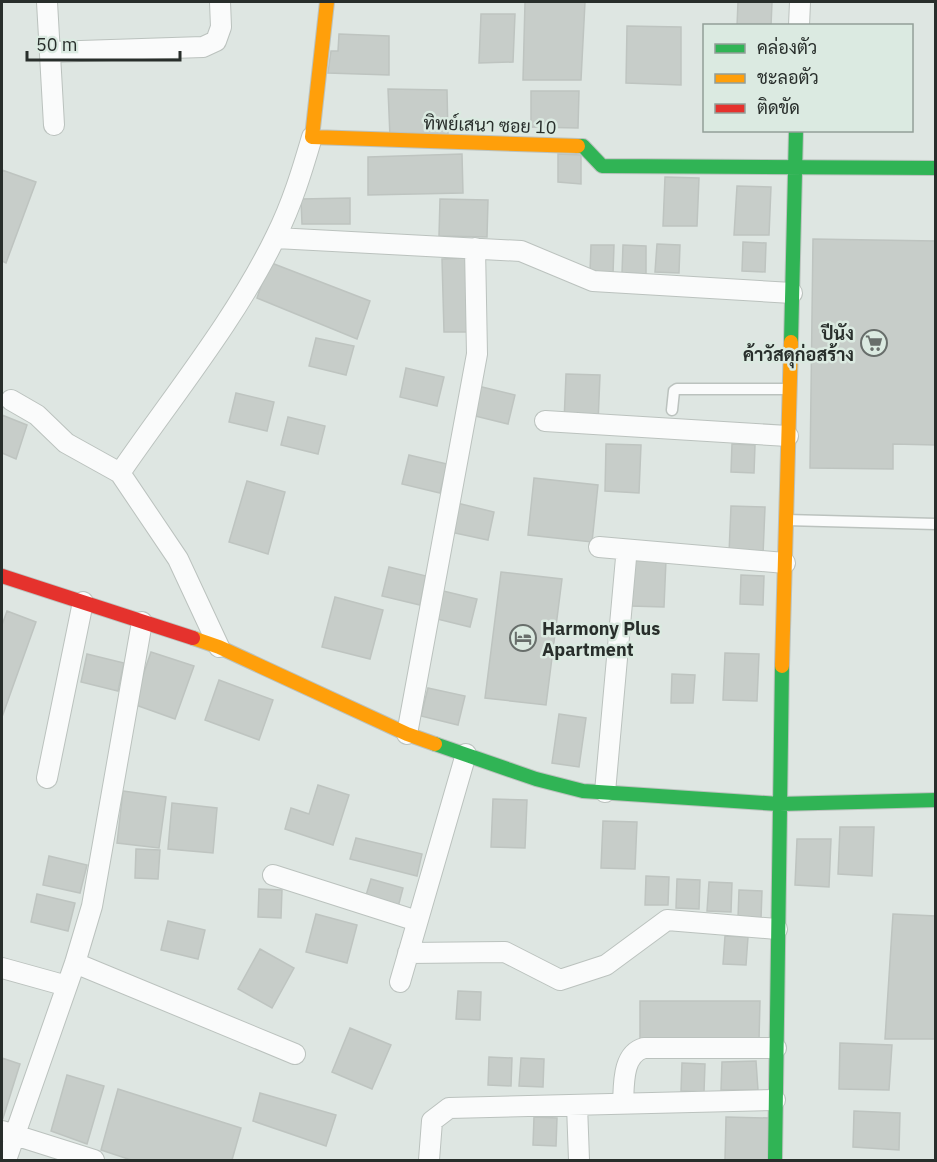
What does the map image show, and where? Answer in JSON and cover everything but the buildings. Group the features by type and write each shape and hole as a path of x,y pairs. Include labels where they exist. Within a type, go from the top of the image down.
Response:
{"street":[{"path":"47,2 54,125"},
{"path":"50,52 203,47 216,41 221,27 220,2"},
{"path":"120,473 212,343 276,237 294,195 312,137 327,2"},
{"path":"799,24 800,2"},
{"path":"775,1161 779,804 796,132"},
{"name":"ทิพย์เสนา ซอย 10","path":"312,137 583,146 602,166 936,168"},
{"path":"276,237 521,251 593,280 792,293"},
{"path":"407,734 477,354 475,248"},
{"path":"6,399 37,415 66,443 120,473 178,559 219,647"},
{"path":"544,421 788,436"},
{"path":"599,547 785,563"},
{"path":"605,792 626,558"},
{"path":"2,576 219,647 407,734 536,779 583,791 779,804 936,800"},
{"path":"47,778 83,602"},
{"path":"6,1161 8,1133 67,986 92,906 142,622"},
{"path":"400,982 466,754"},
{"path":"273,875 417,921"},
{"path":"408,953 505,952 560,980 606,965 667,920 777,929"},
{"path":"75,963 295,1054"},
{"path":"2,968 67,986"},
{"path":"622,1104 626,1072 630,1057 635,1050 644,1048 776,1048"},
{"path":"429,1161 432,1121 449,1108 775,1100"},
{"path":"577,1105 579,1161"},
{"path":"8,1133 94,1161"}],"lane":[{"path":"672,410 674,391 681,388 789,389"},
{"path":"786,520 936,524"}],"traffic: fast":[{"path":"791,342 796,132"},
{"path":"578,146 583,146 602,166 936,168"},
{"path":"775,1160 782,666"},
{"path":"435,744 536,779 583,791 779,804 936,800"}],"traffic: slow":[{"path":"327,2 312,137 578,146"},
{"path":"782,666 791,342"},
{"path":"193,638 219,647 407,734 435,744"}],"traffic: jam":[{"path":"2,576 193,638"}],"place":[{"name":"ปีนัง ค้าวัสดุก่อสร้าง","path":"874,343"},
{"name":"Harmony Plus Apartment","path":"523,638"}]}
